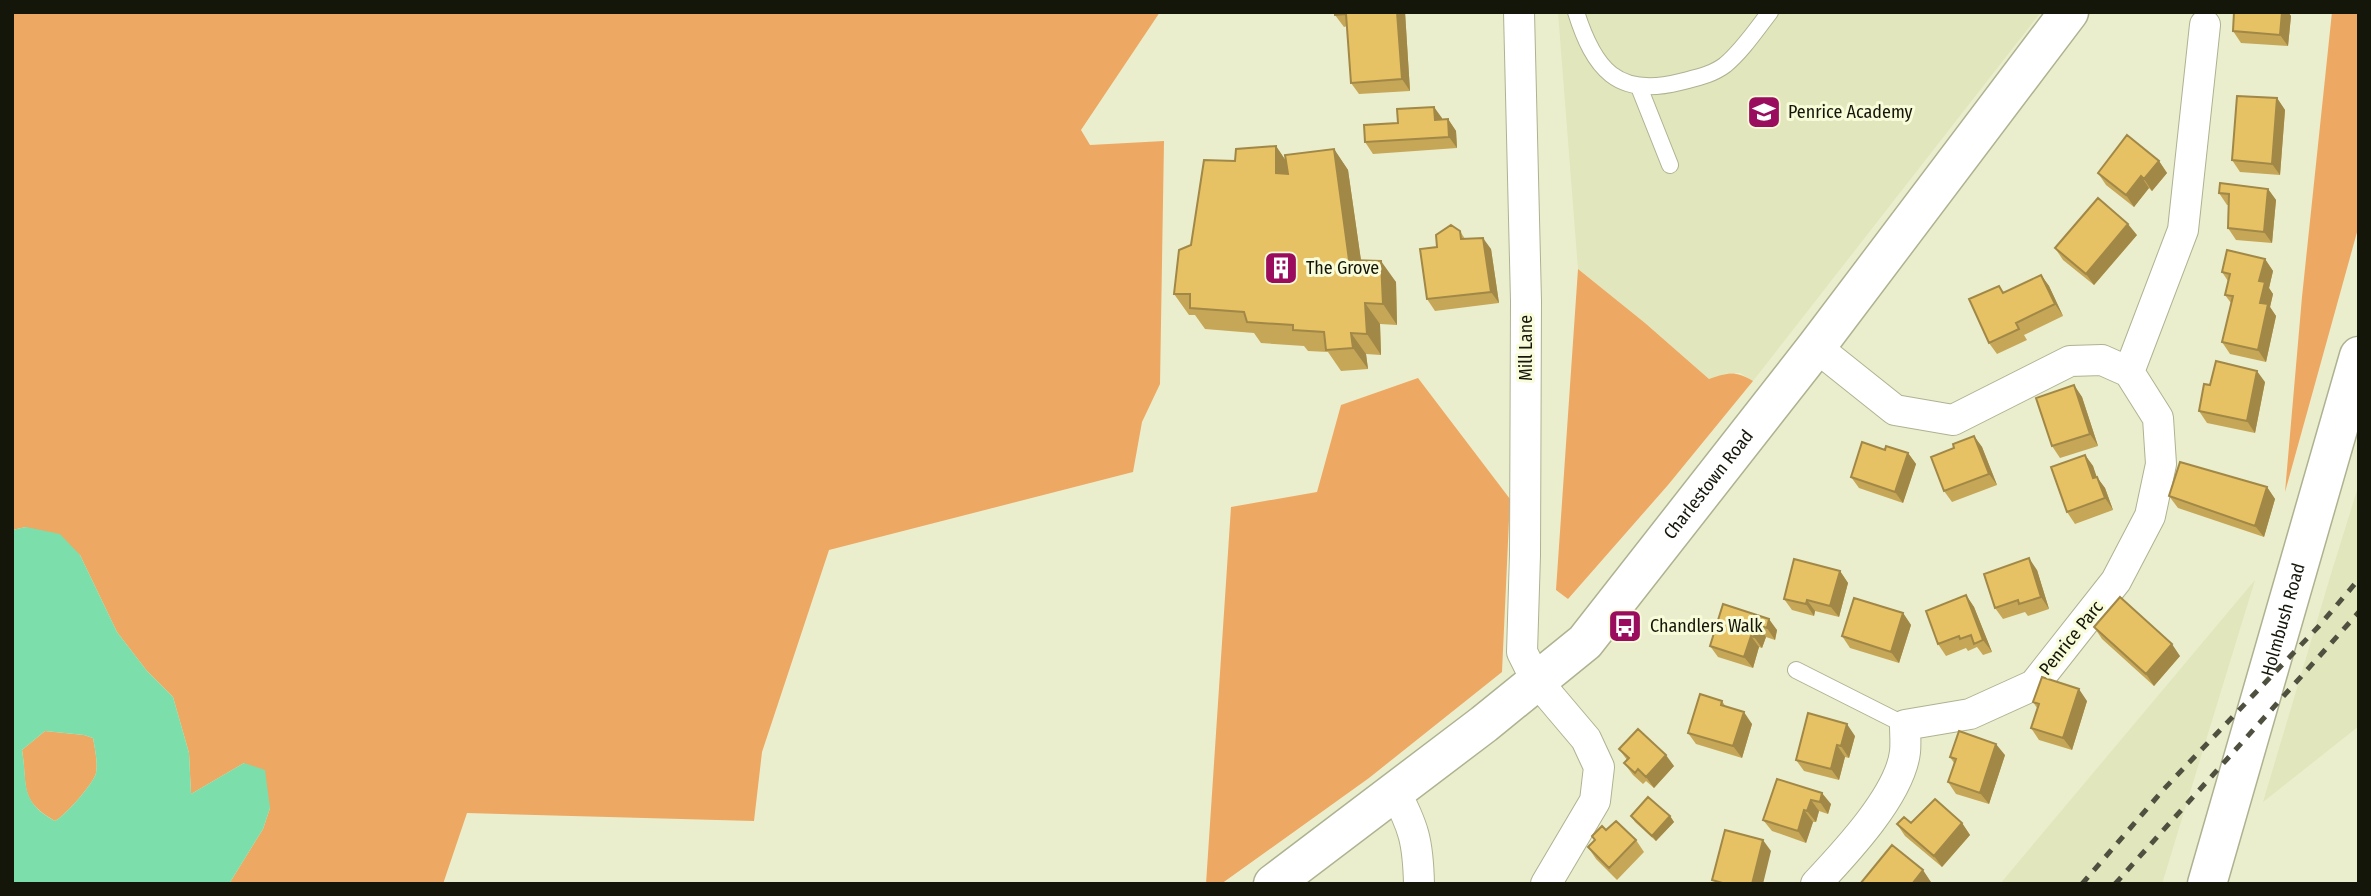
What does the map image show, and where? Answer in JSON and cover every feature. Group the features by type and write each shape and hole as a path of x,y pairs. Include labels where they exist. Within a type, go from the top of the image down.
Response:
{"main road":[{"name":"Charlestown Road","path":"1273,884 1484,724 1585,642 1816,347 2069,12"},
{"name":"Holmbush Road","path":"2207,884 2359,356"}],"street":[{"name":"Mill Lane","path":"1519,12 1526,301 1522,652 1536,680"},
{"path":"1816,347 1895,410 1953,420 2070,360 2102,360 2129,372 2183,230 2205,25"},
{"name":"Penrice Parc","path":"1905,724 1970,714 2034,685 2116,581 2150,516 2161,464 2158,418 2129,372"},
{"path":"1536,680 1586,739 1599,767 1595,801 1546,884"},
{"path":"1816,884 1863,833 1895,780 1905,754 1905,724"},
{"path":"1394,790 1411,820 1418,854 1419,884"}],"lane":[{"path":"1576,12 1594,56 1613,76 1639,87 1665,85 1708,74 1724,66 1770,12"},
{"path":"1639,87 1670,165"},
{"path":"1796,670 1905,724"}],"shaded area":[{"path":"12,12 1160,12 1081,130 1090,145 1164,141 1160,384 1142,422 1133,472 829,550 762,752 754,821 467,813 443,884 229,884 263,829 270,808 244,763 191,794 189,753 173,697 147,671 117,632 80,555 26,527 12,530"},
{"name":"Penrice Academy","path":"1558,12 2041,12 1753,381 1740,373 1728,373 1709,379 1578,269"},
{"path":"2332,12 2359,12 2359,225 2285,492 2302,297"},
{"path":"1578,269 1709,379 1731,374 1753,381 1668,485 1568,599 1556,590"},
{"path":"1418,378 1510,499 1502,672 1369,778 1221,884 1206,884 1231,507 1317,492 1341,405"},
{"path":"2359,484 2359,726 2263,802 2331,574"},
{"path":"26,527 60,534 80,555 117,632 147,671 173,697 189,753 191,794 244,763 265,770 270,808 263,829 229,884 12,884 12,530","holes":["45,731 93,738 96,773 78,799 55,821 43,814 30,799 22,750"]},
{"path":"2255,580 2162,884 2000,884"},
{"path":"45,731 93,738 97,765 90,784 55,821 35,806 25,783 22,750"}],"building":[{"path":"1335,12 1397,12 1402,79 1351,83 1346,14 1335,15"},
{"path":"2234,12 2282,12 2280,35 2233,31"},
{"path":"2237,96 2277,98 2272,164 2232,160"},
{"path":"1434,107 1435,120 1448,119 1449,137 1365,142 1364,125 1398,123 1397,109"},
{"path":"2127,135 2159,161 2144,179 2141,176 2126,195 2098,173"},
{"name":"The Grove","path":"1276,146 1276,173 1288,174 1285,155 1334,149 1349,260 1381,261 1383,304 1365,303 1367,334 1351,333 1353,348 1326,350 1324,332 1293,330 1293,325 1247,322 1244,312 1190,308 1190,294 1174,294 1179,250 1191,245 1204,160 1235,161 1236,149"},
{"path":"2220,183 2268,189 2264,232 2228,228 2229,194 2219,193"},
{"path":"2098,198 2128,224 2086,274 2055,248"},
{"path":"1451,225 1460,231 1461,239 1483,238 1491,292 1427,299 1420,249 1437,247 1436,235"},
{"path":"2227,250 2265,259 2259,281 2265,282 2260,303 2268,304 2258,350 2222,342 2233,296 2225,295 2230,274 2222,272"},
{"path":"2041,275 2055,304 2016,323 2019,329 1989,343 1969,299 1999,286 2003,293"},
{"path":"2216,361 2257,371 2247,421 2199,411 2204,384 2210,385"},
{"path":"2074,385 2090,434 2052,446 2036,398"},
{"path":"1974,436 1989,474 1944,491 1931,457"},
{"path":"1862,442 1885,450 1886,446 1908,453 1895,492 1851,477"},
{"path":"2085,455 2093,478 2097,477 2105,498 2067,512 2051,467"},
{"path":"2180,462 2267,487 2255,526 2169,496"},
{"path":"2029,558 2041,597 2019,604 2018,600 1995,608 1984,574"},
{"path":"1794,559 1840,571 1830,606 1807,600 1806,604 1784,599"},
{"path":"1966,595 1983,640 1974,644 1971,635 1960,639 1959,636 1938,644 1926,611"},
{"path":"2120,597 2172,644 2146,674 2094,627"},
{"path":"1854,598 1903,613 1891,652 1842,636"},
{"path":"1723,604 1769,619 1767,628 1758,625 1744,657 1710,646"},
{"path":"2042,677 2079,689 2063,738 2031,728 2039,704 2033,702"},
{"path":"1700,694 1722,701 1721,705 1744,712 1733,746 1688,733"},
{"path":"1808,713 1847,724 1841,746 1837,745 1831,769 1796,760"},
{"path":"1638,729 1666,755 1646,777 1638,769 1635,773 1624,763 1629,758 1619,749"},
{"path":"1959,731 1996,744 1980,793 1948,782 1956,759 1950,757"},
{"path":"1777,779 1822,793 1820,802 1811,800 1807,811 1804,810 1798,831 1763,820"},
{"path":"1648,797 1670,816 1652,836 1631,816"},
{"path":"1935,799 1962,823 1934,856 1897,824 1904,817 1911,823"},
{"path":"1616,821 1636,840 1609,868 1588,847 1595,840 1592,836 1602,826 1606,830"},
{"path":"1725,830 1763,840 1752,884 1726,884 1712,880"},
{"path":"1892,845 1923,870 1912,884 1860,884"}],"railway":[{"path":"2082,884 2164,789 2319,626 2359,579"},
{"path":"2115,884 2359,612"}],"place":[{"name":"Penrice Academy","path":"1764,112"},
{"name":"The Grove","path":"1281,268"},
{"name":"Chandlers Walk","path":"1625,626"}]}
